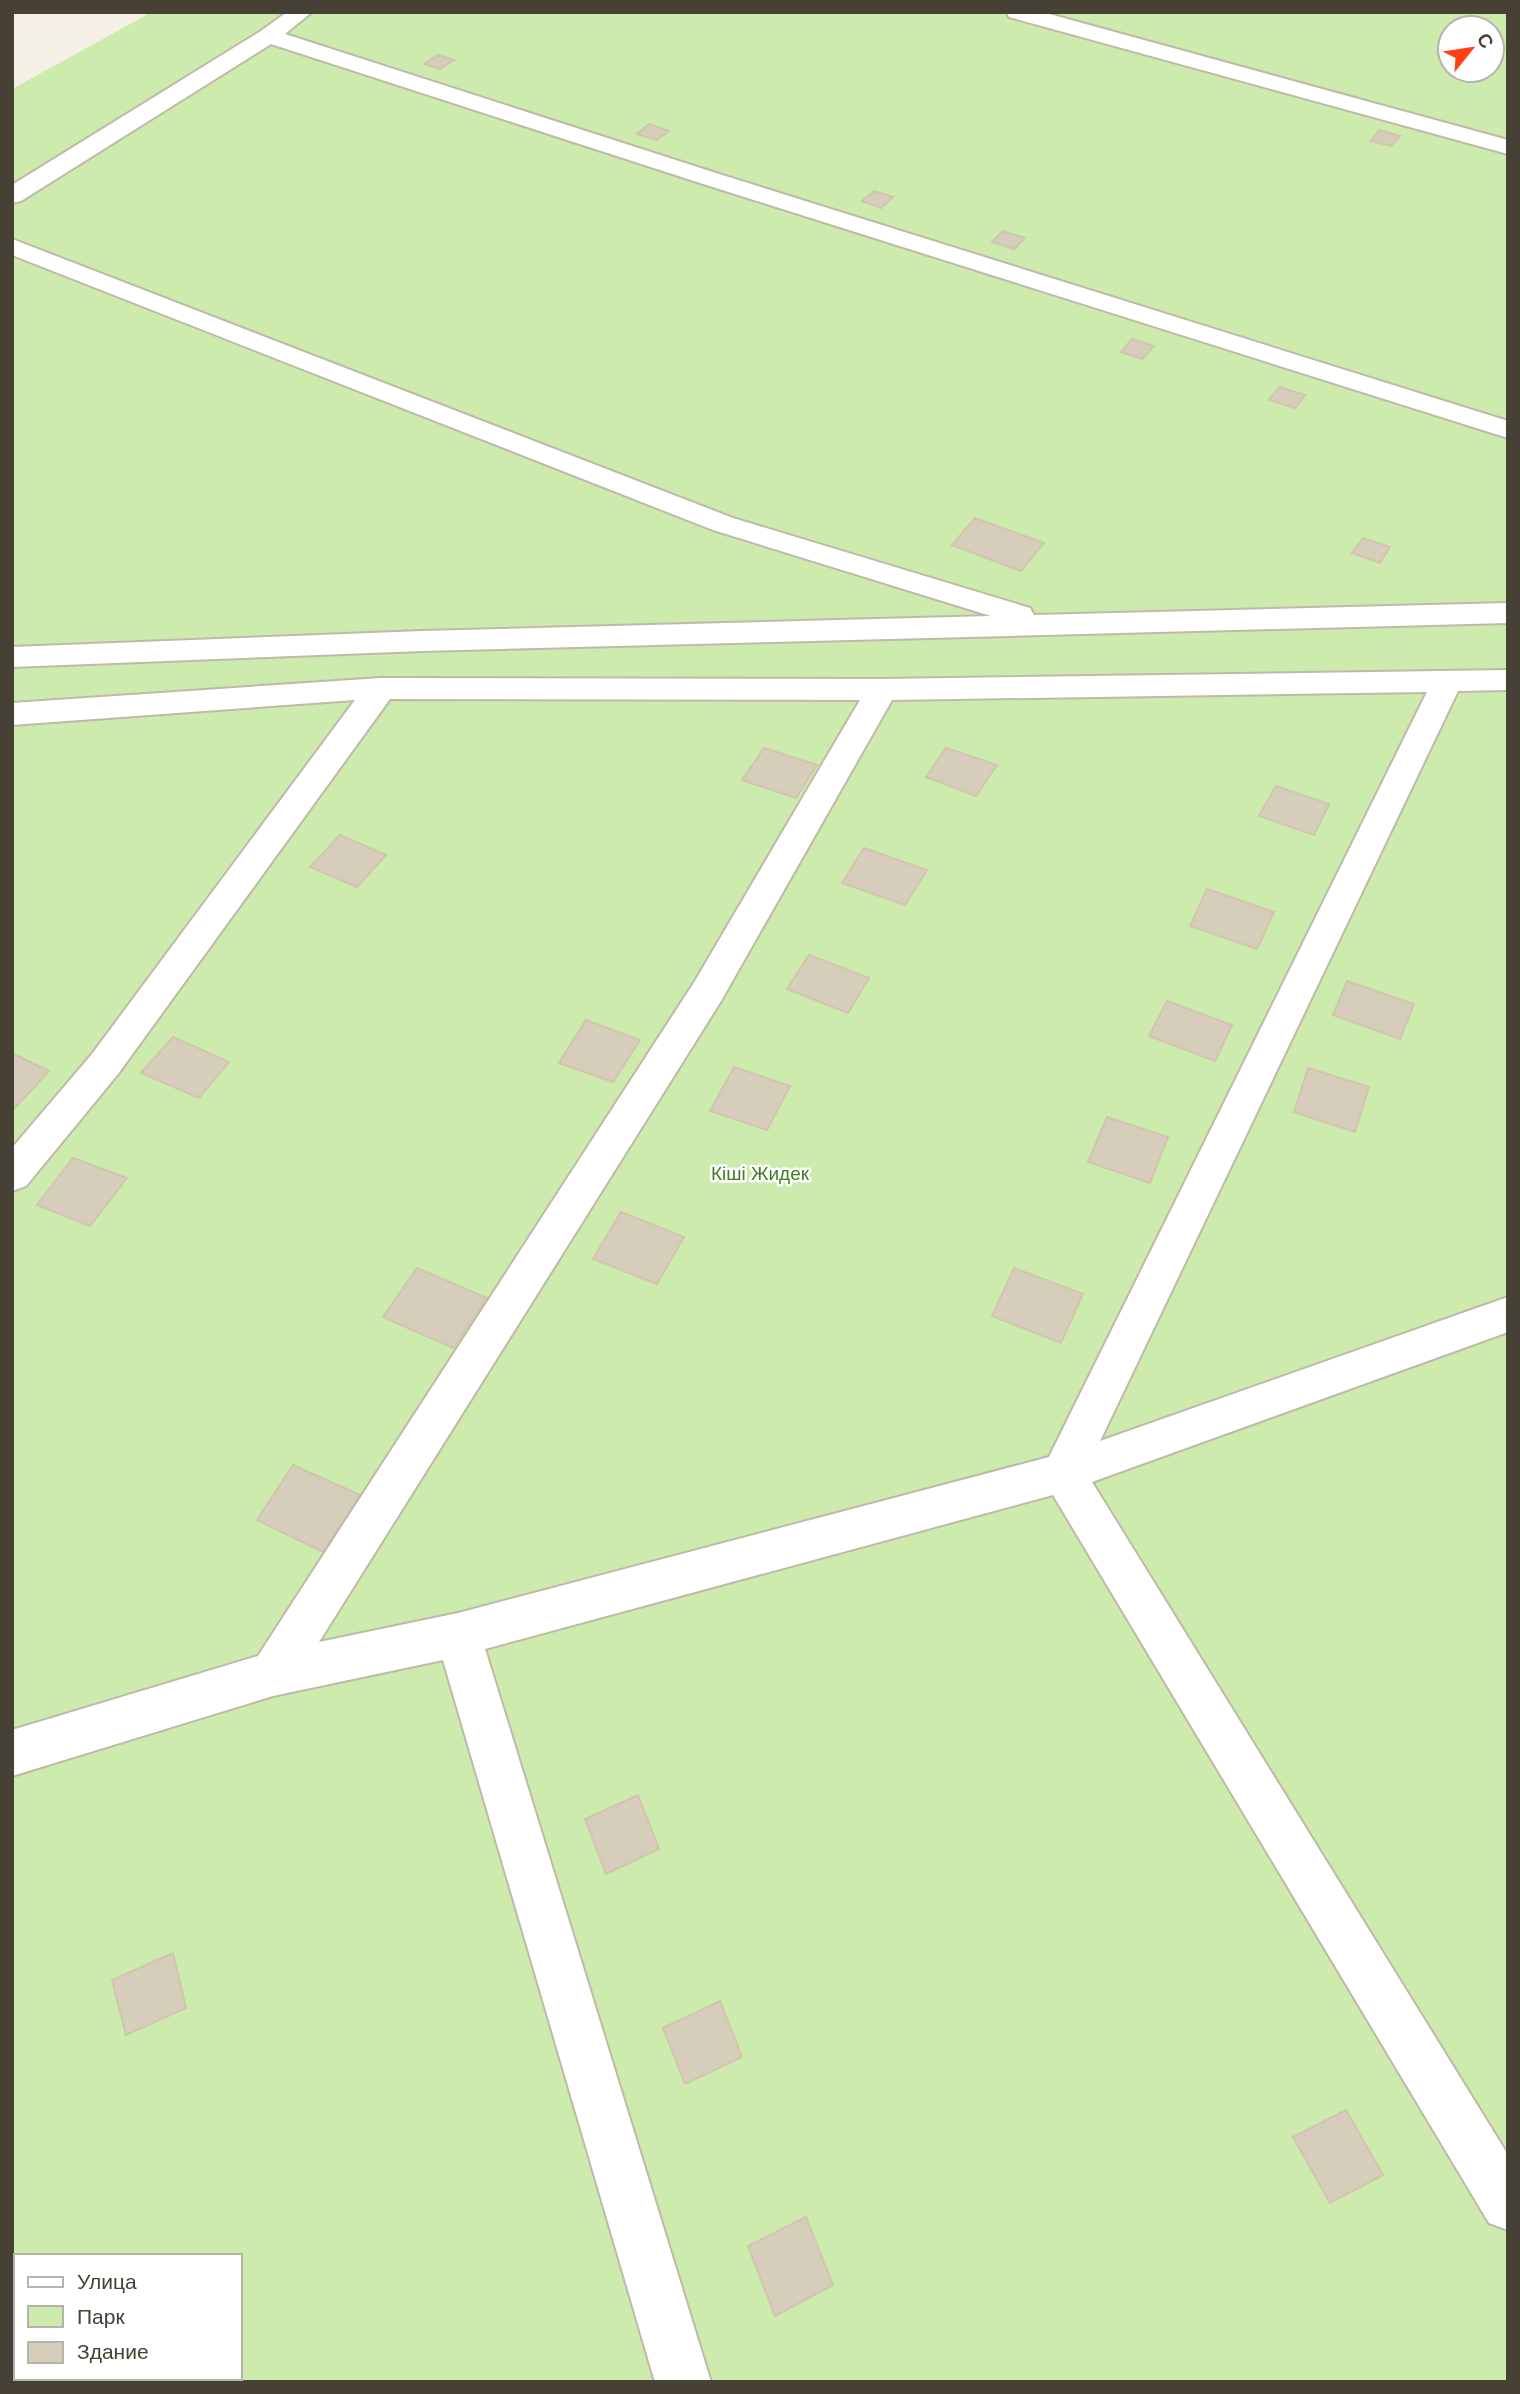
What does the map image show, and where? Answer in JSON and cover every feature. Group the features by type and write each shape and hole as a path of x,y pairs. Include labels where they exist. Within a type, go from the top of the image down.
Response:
{"street":[{"path":"12,196 270,36 301,12"},
{"path":"1017,12 1508,147"},
{"path":"270,36 708,178 1508,430"},
{"path":"12,246 723,524 1052,625"},
{"path":"12,657 422,641 1508,613"},
{"path":"1063,1474 1448,680"},
{"path":"12,714 382,688 882,690 1508,680"},
{"path":"12,1175 105,1064 382,688"},
{"path":"273,1674 708,991 882,690"},
{"path":"12,1753 273,1674 458,1635 1063,1474 1508,1314"},
{"path":"1063,1474 1508,2204"},
{"path":"458,1635 683,2382"}],"green space":[{"name":"Кіші Жидек","path":"152,12 1508,12 1508,2382 12,2382 12,89"}],"building":[{"path":"438,55 454,60 440,69 424,64"},
{"path":"649,124 669,131 657,140 637,134"},
{"path":"1379,130 1400,136 1391,146 1371,141"},
{"path":"874,191 893,197 881,208 862,201"},
{"path":"1003,231 1025,238 1014,249 992,242"},
{"path":"1132,339 1154,346 1142,359 1121,352"},
{"path":"1279,387 1305,395 1295,408 1269,400"},
{"path":"975,518 1044,543 1021,571 952,545"},
{"path":"1363,538 1390,547 1380,563 1352,553"},
{"path":"764,748 817,765 796,798 742,780"},
{"path":"946,748 997,765 976,796 926,777"},
{"path":"1276,786 1329,804 1314,835 1259,816"},
{"path":"340,835 386,855 357,887 310,867"},
{"path":"864,848 927,870 905,905 842,883"},
{"path":"1207,889 1274,912 1257,949 1190,926"},
{"path":"809,955 869,978 848,1013 787,989"},
{"path":"1347,981 1414,1004 1400,1039 1333,1015"},
{"path":"1167,1001 1232,1025 1215,1061 1149,1036"},
{"path":"586,1020 640,1040 613,1082 559,1063"},
{"path":"173,1037 229,1062 199,1098 141,1073"},
{"path":"12,1053 49,1071 13,1110 12,1109"},
{"path":"734,1067 790,1086 767,1130 710,1111"},
{"path":"1308,1068 1369,1087 1355,1132 1294,1112"},
{"path":"1107,1117 1168,1137 1150,1183 1088,1162"},
{"path":"73,1158 127,1178 90,1226 37,1205"},
{"path":"621,1212 684,1237 657,1284 593,1259"},
{"path":"417,1268 487,1298 453,1348 383,1317"},
{"path":"1014,1268 1083,1294 1061,1343 992,1316"},
{"path":"293,1465 360,1495 323,1552 257,1520"},
{"path":"638,1795 659,1849 606,1874 585,1819"},
{"path":"173,1953 186,2008 126,2035 112,1980"},
{"path":"720,2001 742,2057 685,2084 663,2028"},
{"path":"1346,2110 1383,2175 1330,2203 1293,2137"},
{"path":"806,2217 833,2285 775,2316 748,2246"}]}
